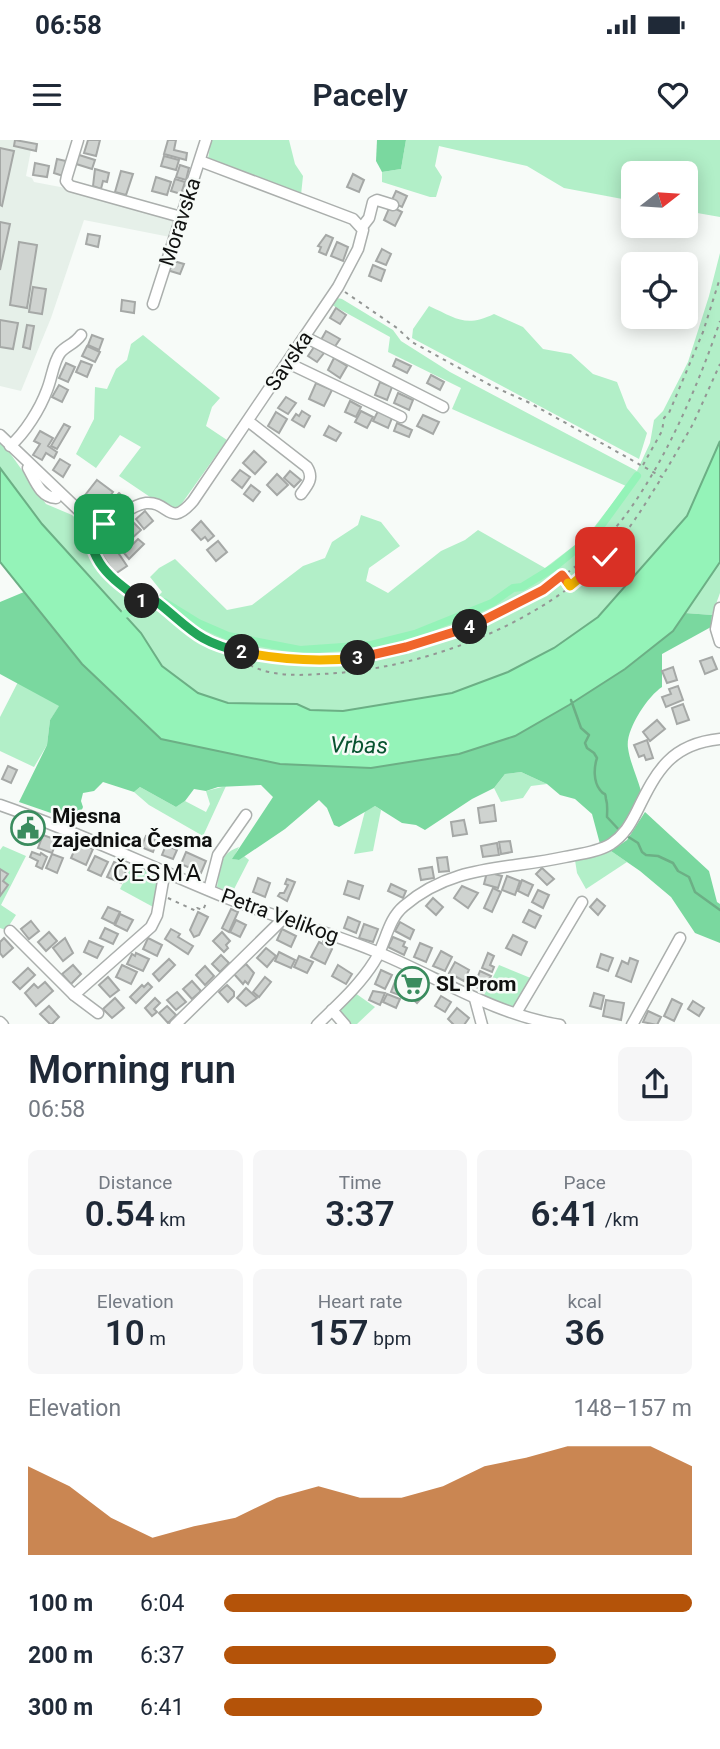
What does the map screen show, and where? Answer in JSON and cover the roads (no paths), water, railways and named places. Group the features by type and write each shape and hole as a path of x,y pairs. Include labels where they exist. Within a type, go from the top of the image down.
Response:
{"street":[{"path":"78,140 66,181 70,186 181,217"},
{"name":"Moravska","path":"153,304 206,140"},
{"path":"200,160 353,219 362,227"},
{"name":"Savska","path":"10,446 90,522 104,524 139,504 149,503 167,513 181,513 193,501 338,287 358,249 362,227 369,218 373,202 377,200 393,205"},
{"path":"0,435 10,446 24,430 46,393 58,356 75,344 81,335"},
{"path":"306,337 443,407"},
{"path":"288,363 401,417"},
{"path":"248,421 310,471 310,481 301,494"},
{"path":"720,608 716,629 720,642"},
{"path":"317,1024 367,973 379,953 391,921 400,909 415,897 450,878 471,871 545,862 603,848 623,834 668,759 689,745 720,739"},
{"name":"Petra Velikog","path":"0,805 62,827 165,870 209,893 379,953 475,999 560,1024"},
{"path":"209,893 218,855 246,815"},
{"path":"74,995 151,927 157,915 165,870"},
{"path":"516,1013 582,902"},
{"path":"175,1024 284,918"},
{"path":"10,931 74,995 98,1013"},
{"path":"632,1024 680,938"},
{"path":"475,999 478,1022"},
{"path":"332,1010 345,1024"}],"water":[{"name":"Vrbas","path":"720,441 720,562 673,631 625,669 569,705 515,736 459,754 371,768 280,764 161,739 82,664 0,562 0,468 42,524 141,633 162,666 198,693 228,703 297,704 310,710 343,711 452,693 508,672 554,648 598,617 687,516"}],"waterway":[{"path":"125,614 164,602 198,623 228,636 300,650 371,645 415,634 492,603 513,588 522,587 553,568 595,534 637,476"},
{"path":"571,700 581,728 589,735 585,743 587,748 597,758 595,778 605,795 607,817 621,832"},
{"path":"627,836 638,843 646,855 658,856 673,863 678,871 689,877 695,892 720,910"}],"place":[{"name":"Mjesna zajednica Česma","path":"28,828"},
{"name":"SL Prom","path":"412,984"}],"district":[{"name":"ČESMA","path":"158,873"}]}
